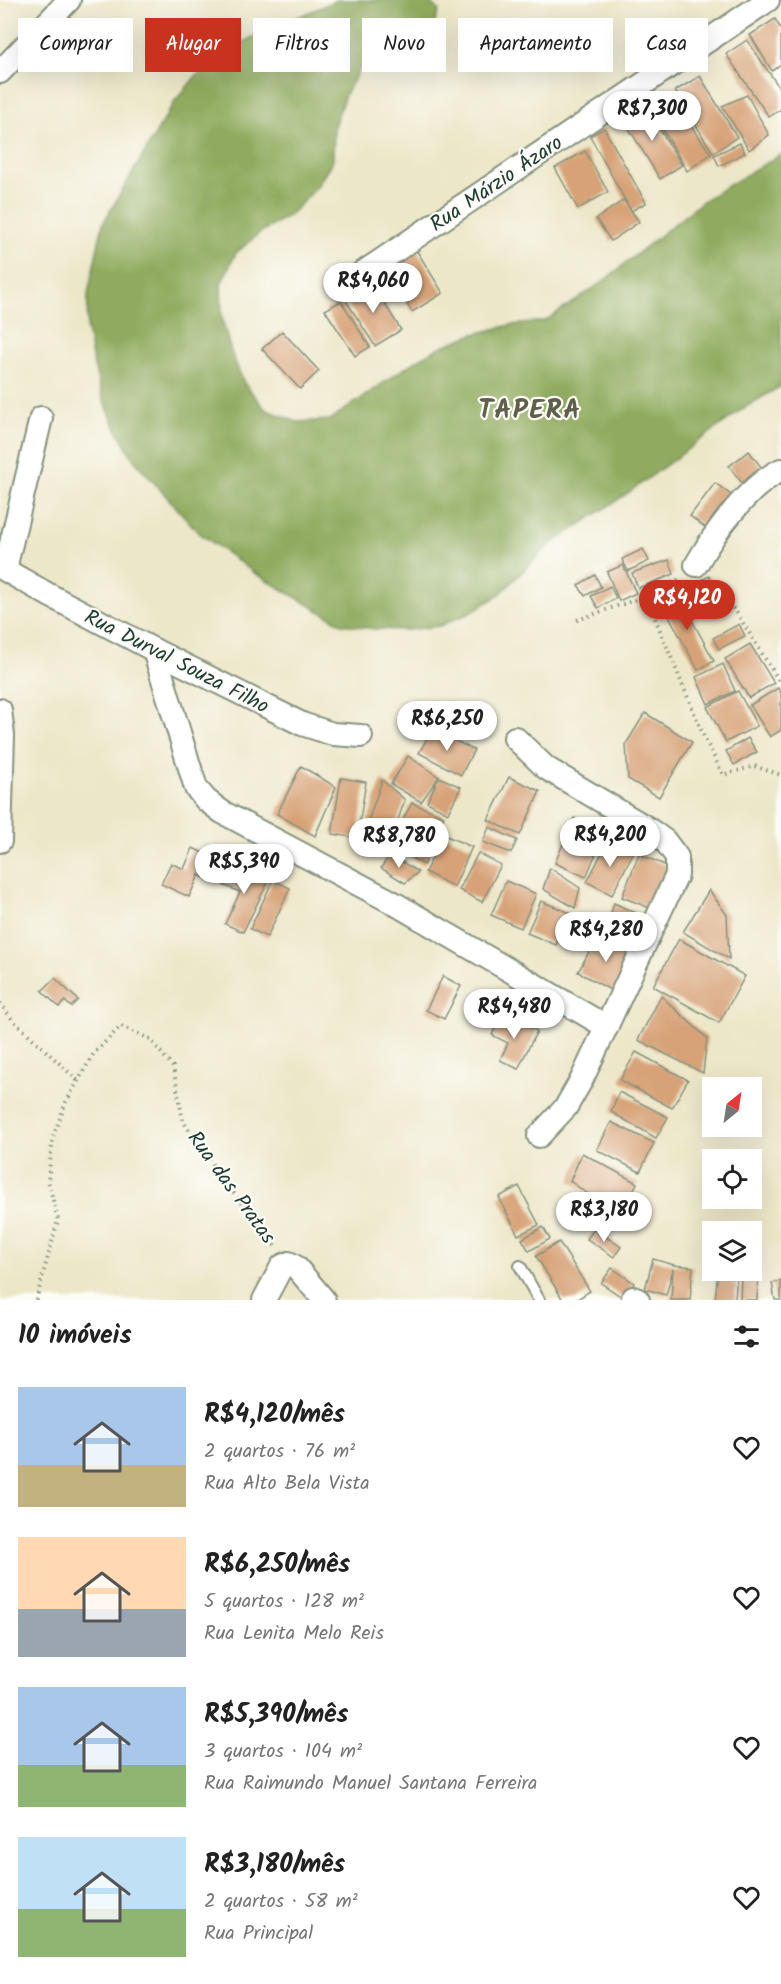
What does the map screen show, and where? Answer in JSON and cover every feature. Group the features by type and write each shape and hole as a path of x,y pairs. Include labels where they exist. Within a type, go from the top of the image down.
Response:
{"street":[{"path":"0,72 69,0"},
{"name":"Rua Márzio Ázaro","path":"343,286 764,1"},
{"path":"2,568 41,418"},
{"path":"696,565 714,535 756,487 770,475 781,470"},
{"name":"Rua Durval Souza Filho","path":"2,568 50,596 302,724 333,734 361,736"},
{"path":"154,650 196,788 206,800 222,812 392,902 606,1027"},
{"path":"0,710 3,735 0,841"},
{"path":"515,738 546,768 656,834 665,841 677,857 677,875 577,1089 566,1107 539,1136"},
{"name":"Rua das Pratas","path":"264,1300 282,1266 289,1263 296,1267 324,1300"}],"lane":[{"path":"519,1266 540,1300"}],"path":[{"path":"577,620 646,596 687,576 696,565 719,596 735,610 781,684"},
{"path":"646,596 704,738 723,775 754,766 781,775"},
{"path":"0,1003 12,1019 78,1081"},
{"name":"Rua das Pratas","path":"36,1300 58,1220 48,1180 53,1137 66,1102 94,1053 121,1026 150,1039 173,1067 183,1121 216,1170 289,1263"}],"green space":[{"path":"337,0 426,0 439,10 436,18 362,18 362,67 345,95 334,126 333,160 316,188 291,214 261,232 236,253 221,284 222,318 231,352 244,383 265,409 297,422 330,420 411,364 440,347 474,334 511,325 545,321 601,283 704,200 781,154 781,386 744,408 631,491 547,547 499,595 470,613 439,626 407,630 375,629 342,624 256,574 199,533 134,460 102,396 93,362 87,329 88,293 103,223 175,101 196,76 201,72 241,72 241,43 253,37 253,72 350,72 350,18 296,18"}],"building":[{"path":"775,19 781,29 781,64 772,71 750,35"},
{"path":"747,40 781,90 781,109 769,117 726,54"},
{"path":"700,76 737,137 713,153 675,91"},
{"path":"747,95 769,135 749,150 722,106"},
{"path":"645,105 682,165 660,179 623,119"},
{"path":"682,113 711,154 687,171 661,126"},
{"path":"604,128 646,203 631,211 590,136"},
{"path":"740,143 745,153 719,166 714,155"},
{"path":"585,151 608,192 578,209 555,168"},
{"path":"624,200 639,222 611,241 596,219"},
{"path":"415,248 443,293 412,312 384,267"},
{"path":"372,283 401,330 375,346 345,299"},
{"path":"341,301 370,347 355,356 325,310"},
{"path":"282,331 319,371 300,389 262,349"},
{"path":"749,451 765,472 745,487 729,466"},
{"path":"715,483 735,498 710,531 690,516"},
{"path":"643,549 649,561 628,571 622,559"},
{"path":"669,560 674,574 638,588 632,573"},
{"path":"623,565 636,593 619,601 607,572"},
{"path":"595,575 601,587 585,596 578,585"},
{"path":"709,576 719,596 689,612 680,591"},
{"path":"610,586 616,598 598,608 591,596"},
{"path":"677,592 714,661 698,670 661,601"},
{"path":"739,624 745,636 719,649 713,638"},
{"path":"750,644 774,683 749,698 725,659"},
{"path":"723,664 735,691 708,704 696,677"},
{"path":"778,688 781,693 781,730 770,737 750,705"},
{"path":"738,691 757,726 726,742 707,707"},
{"path":"645,713 692,742 659,797 628,779 626,744"},
{"path":"432,729 474,750 461,775 419,753"},
{"path":"748,738 757,752 734,765 726,751"},
{"path":"408,756 439,777 421,802 391,784"},
{"path":"301,766 336,787 315,836 277,814"},
{"path":"439,777 461,787 448,813 427,802"},
{"path":"509,777 540,791 520,835 488,820"},
{"path":"341,778 366,782 357,838 332,834"},
{"path":"382,780 405,800 389,845 363,836"},
{"path":"412,803 444,816 424,865 389,845"},
{"path":"574,818 605,832 586,877 555,863"},
{"path":"489,827 517,840 511,853 483,842"},
{"path":"444,835 472,847 454,887 425,872"},
{"path":"608,841 633,853 612,895 587,882"},
{"path":"193,848 226,864 217,884 199,875 189,897 161,884 171,863 184,869"},
{"path":"267,851 279,856 270,875 258,870"},
{"path":"478,853 501,865 482,902 459,890"},
{"path":"390,854 418,872 405,883 381,868"},
{"path":"639,854 667,866 650,908 622,897"},
{"path":"233,862 250,870 242,888 250,873 268,882 243,932 225,924 240,892 223,885"},
{"path":"550,868 580,888 575,908 543,889"},
{"path":"273,880 290,888 267,937 250,929"},
{"path":"506,881 536,894 521,928 491,915"},
{"path":"709,890 727,915 729,959 683,932"},
{"path":"541,901 570,913 556,945 527,933"},
{"path":"614,903 646,918 634,947 606,929"},
{"path":"599,934 634,954 614,992 578,972"},
{"path":"679,939 745,976 719,1023 653,986"},
{"path":"443,976 461,986 444,1019 426,1010"},
{"path":"55,978 78,1000 71,1007 65,1001 59,1007 42,991"},
{"path":"661,996 707,1038 703,1073 638,1040"},
{"path":"502,1014 537,1031 518,1069 500,1060 508,1043 492,1035"},
{"path":"636,1052 688,1080 672,1108 620,1080"},
{"path":"619,1092 668,1117 656,1138 611,1112"},
{"path":"611,1122 654,1143 640,1172 597,1150"},
{"path":"582,1153 637,1183 620,1217 570,1181"},
{"path":"519,1186 539,1225 518,1235 499,1197"},
{"path":"543,1227 550,1239 529,1251 522,1239"},
{"path":"594,1229 621,1247 614,1257 587,1239"},
{"path":"559,1242 590,1291 576,1300 563,1300 536,1256"},
{"path":"653,1259 693,1267 690,1300 671,1300 673,1269 666,1295 645,1289"},
{"path":"612,1268 634,1283 625,1299 601,1283"},
{"path":"717,1281 736,1281 735,1300 715,1300"},
{"path":"741,1281 758,1281 757,1300 740,1300"},
{"path":"781,1281 781,1300 775,1300 772,1283"}],"district":[{"name":"TAPERA","path":"530,409"}]}
